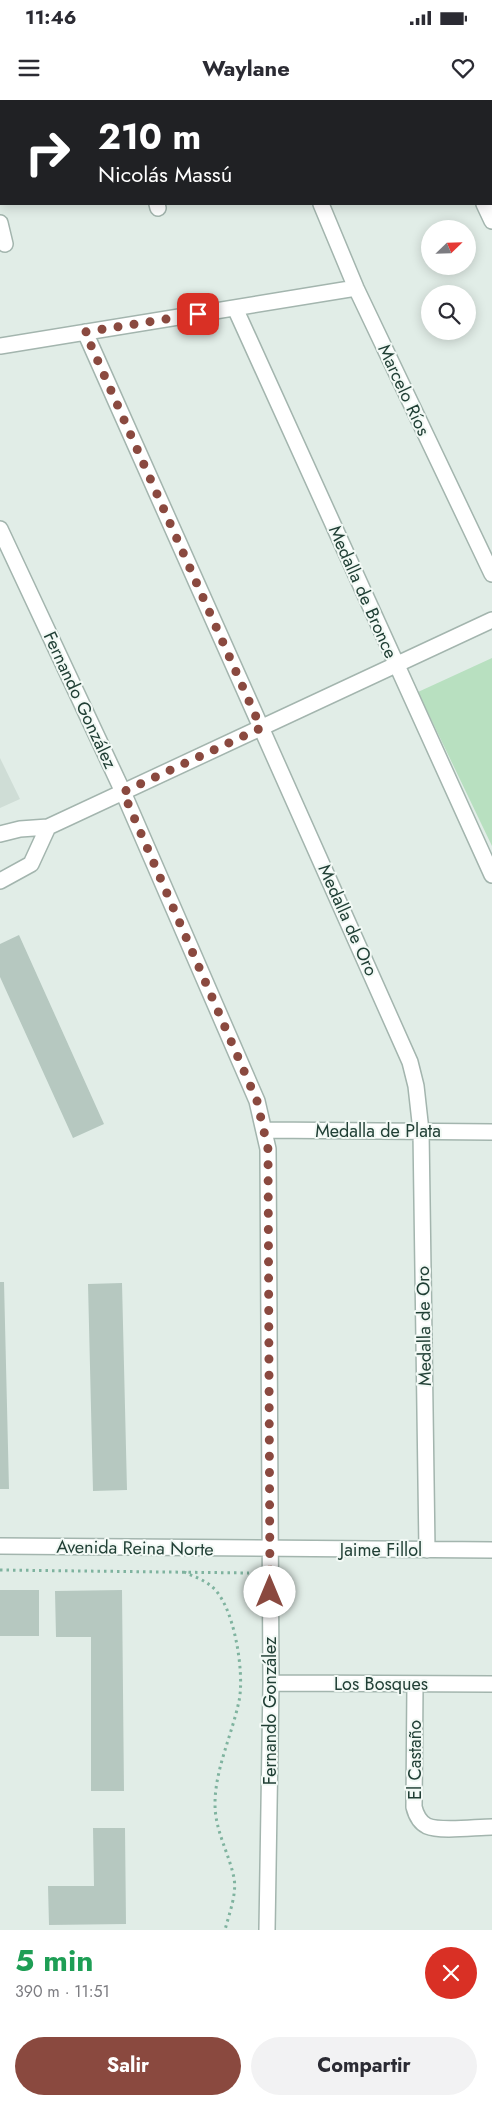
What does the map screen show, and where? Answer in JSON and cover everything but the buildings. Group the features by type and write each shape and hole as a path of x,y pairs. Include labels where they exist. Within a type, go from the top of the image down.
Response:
{"street":[{"name":"Marcelo Ríos","path":"321,205 356,288 492,574"},
{"path":"484,205 492,220"},
{"path":"0,223 5,244"},
{"path":"0,346 356,288"},
{"name":"Medalla de Bronce","path":"235,308 492,875"},
{"name":"Medalla de Oro","path":"85,332 403,1043 416,1086 421,1131 427,1550"},
{"name":"Fernando González","path":"0,529 123,792 257,1101 265,1130 268,1149 271,1683 267,1930"},
{"path":"0,834 48,826 492,620"},
{"path":"0,881 32,864 48,826"},
{"name":"Medalla de Plata","path":"265,1130 492,1132"},
{"name":"Avenida Reina Norte","path":"0,1546 270,1549"},
{"name":"Jaime Fillol","path":"270,1549 492,1550"},
{"name":"Los Bosques","path":"271,1683 492,1684"},
{"name":"El Castaño","path":"415,1684 414,1807 416,1814 421,1822 433,1828 492,1827"}],"path":[{"path":"0,1570 270,1573"},
{"path":"184,1572 212,1586 225,1602 239,1656 239,1699 220,1771 215,1805 221,1843 234,1879 233,1899 225,1930"}],"shaded area":[{"path":"0,758 20,799 0,808"}],"green space":[{"path":"492,658 492,846 418,692"}],"route":[{"path":"198,314 85,332 261,728 123,792 257,1101 265,1130 268,1149 270,1592"}]}
